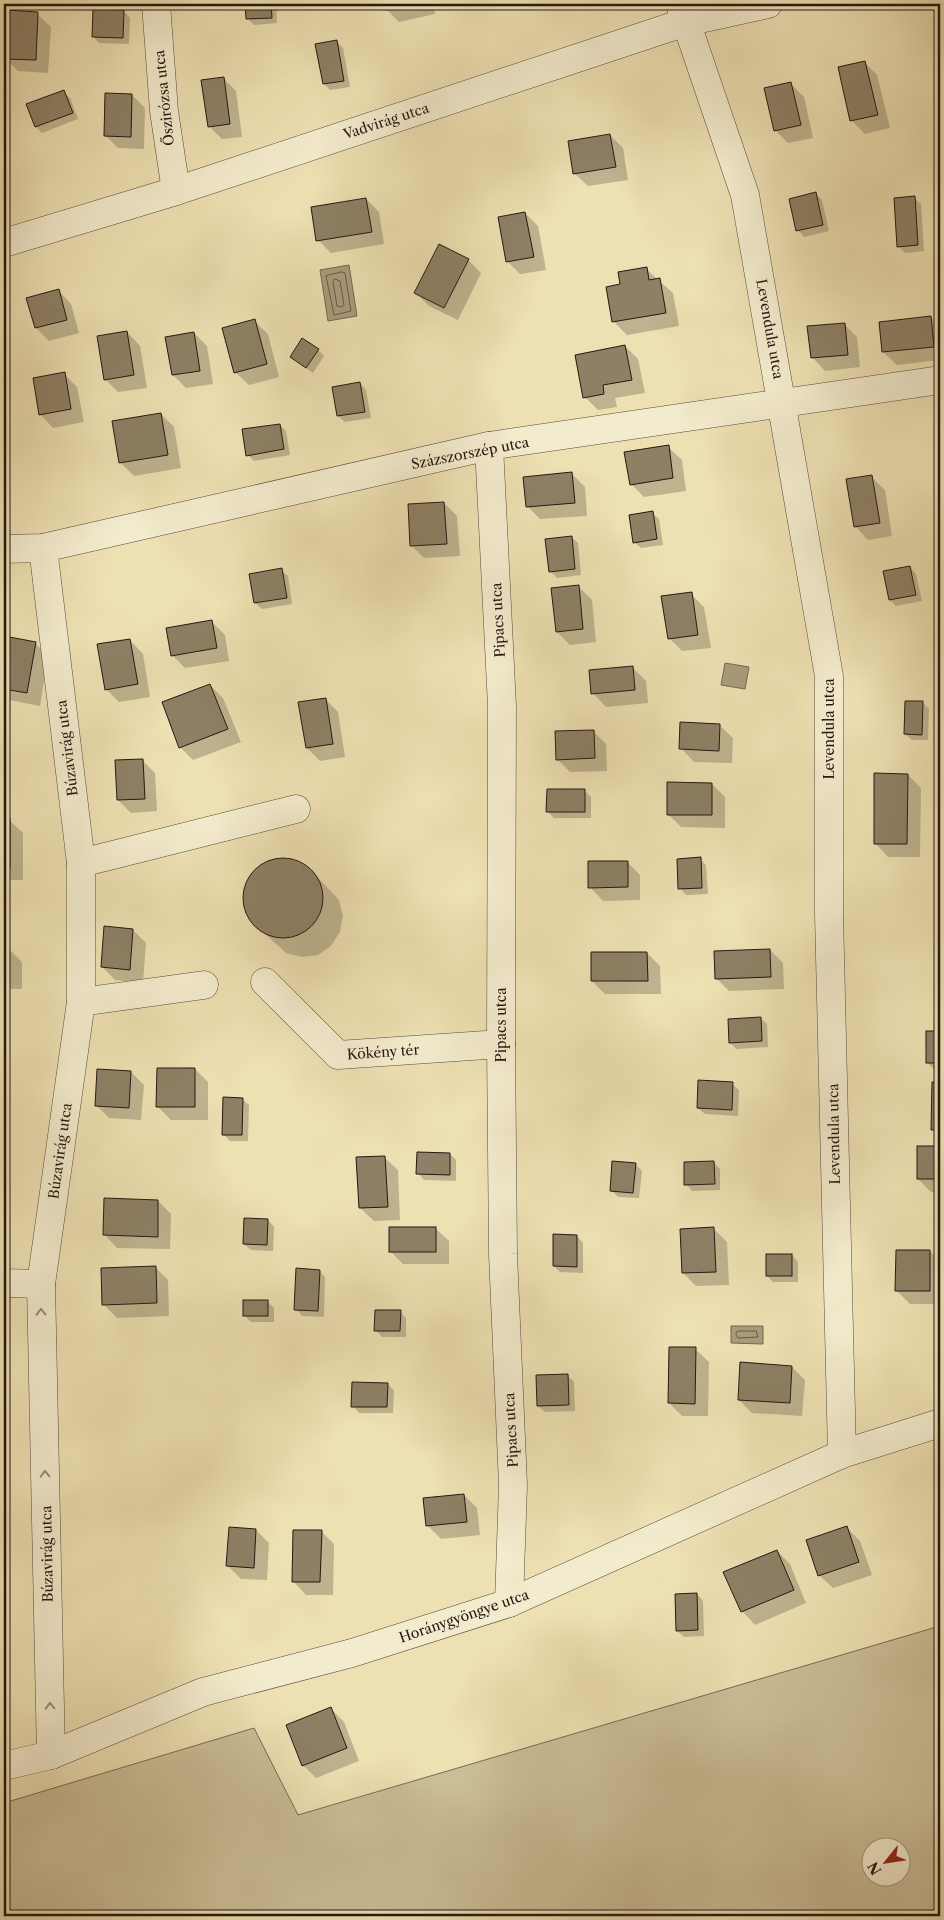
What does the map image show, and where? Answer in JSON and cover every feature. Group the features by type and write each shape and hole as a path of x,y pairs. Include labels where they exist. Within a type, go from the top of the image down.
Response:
{"street":[{"name":"Őszirózsa utca","path":"156,4 164,111 176,191"},
{"name":"Vadvirág utca","path":"4,243 176,191 683,13 768,4"},
{"name":"Levendula utca","path":"683,13 745,195 783,402 829,676 829,914 842,1454"},
{"name":"Százszorszép utca","path":"4,549 43,548 489,446 940,380"},
{"name":"Pipacs utca","path":"489,446 502,706 501,1044 503,1254 513,1485 509,1604"},
{"name":"Búzavirág utca","path":"43,548 81,863 81,1002 41,1284 51,1755"},
{"path":"81,863 296,809"},
{"name":"Kökény tér","path":"266,982 338,1055 501,1044"},
{"path":"81,1002 204,984"},
{"path":"4,1283 41,1284"},
{"name":"Horánygyöngye utca","path":"4,1766 51,1755 203,1692 352,1653 509,1604 842,1454 940,1423"}],"shaded area":[{"path":"940,1626 940,1916 4,1916 4,1803 254,1728 298,1815"}],"water":[{"path":"349,265 357,316 328,321 320,270"},
{"path":"725,663 749,667 745,689 721,685"},
{"path":"731,1326 763,1326 763,1344 731,1343"}],"building":[{"path":"245,4 271,4 272,18 246,19"},
{"path":"384,4 411,4 385,10"},
{"path":"93,9 124,10 123,38 92,37"},
{"path":"6,10 38,12 36,60 4,59"},
{"path":"337,40 344,81 323,84 315,44"},
{"path":"865,61 878,115 850,121 838,67"},
{"path":"224,77 230,124 208,127 201,80"},
{"path":"791,82 801,125 774,131 764,88"},
{"path":"64,90 73,113 35,127 26,104"},
{"path":"105,93 132,94 131,137 104,136"},
{"path":"610,134 616,167 573,174 568,141"},
{"path":"816,192 823,225 796,231 789,199"},
{"path":"915,196 918,245 897,247 894,198"},
{"path":"366,198 372,232 316,241 311,207"},
{"path":"525,212 534,257 506,262 498,217"},
{"path":"439,244 469,259 444,308 414,293"},
{"path":"647,267 649,280 660,278 666,313 612,322 606,287 620,284 618,272"},
{"path":"59,289 67,320 35,328 26,298"},
{"path":"931,316 934,347 882,352 879,322"},
{"path":"255,319 267,364 234,373 222,328"},
{"path":"845,323 848,355 811,358 807,326"},
{"path":"127,331 134,375 104,380 97,336"},
{"path":"194,332 200,371 172,375 165,337"},
{"path":"302,338 319,349 306,368 290,357"},
{"path":"625,345 632,380 603,385 604,394 583,398 575,355"},
{"path":"65,372 71,409 39,415 33,378"},
{"path":"360,382 365,412 337,416 332,387"},
{"path":"161,413 168,455 119,463 112,421"},
{"path":"280,424 284,449 246,456 242,429"},
{"path":"669,445 673,478 630,485 624,452"},
{"path":"572,472 575,503 526,507 523,477"},
{"path":"872,475 880,523 854,527 846,479"},
{"path":"444,502 447,544 410,546 408,504"},
{"path":"653,511 657,539 633,543 629,515"},
{"path":"572,536 575,569 549,572 545,539"},
{"path":"910,566 916,595 889,600 883,571"},
{"path":"282,568 287,598 254,603 249,574"},
{"path":"579,585 583,629 556,632 551,588"},
{"path":"692,592 698,635 668,639 661,596"},
{"path":"212,620 217,648 171,656 166,628"},
{"path":"4,636 36,642 27,693 4,689"},
{"path":"130,639 138,684 105,690 97,644"},
{"path":"633,666 635,690 591,694 589,670"},
{"path":"210,684 228,729 179,748 162,702"},
{"path":"326,698 333,744 306,748 298,702"},
{"path":"905,701 923,701 922,735 904,734"},
{"path":"680,722 720,724 719,751 679,749"},
{"path":"594,730 595,758 556,760 555,731"},
{"path":"143,759 145,799 117,800 115,760"},
{"path":"874,773 908,774 907,844 874,844"},
{"path":"667,782 712,783 712,815 667,815"},
{"path":"547,789 585,789 585,812 546,812"},
{"path":"4,819 10,819 10,867 4,867"},
{"path":"701,857 702,888 678,889 677,859"},
{"path":"283,858 298,861 311,870 320,883 323,898 320,913 311,926 298,935 283,938 268,935 255,926 246,913 243,898 246,883 255,870 268,861"},
{"path":"588,861 628,861 628,887 588,888"},
{"path":"104,926 133,929 130,970 101,967"},
{"path":"4,948 9,948 9,977 4,977"},
{"path":"770,949 771,977 715,979 714,951"},
{"path":"591,952 647,952 648,981 591,981"},
{"path":"761,1017 762,1041 729,1043 728,1019"},
{"path":"926,1031 940,1031 940,1063 926,1063"},
{"path":"157,1068 195,1068 195,1107 156,1107"},
{"path":"97,1069 131,1071 129,1108 95,1106"},
{"path":"698,1080 733,1082 732,1110 697,1108"},
{"path":"932,1082 940,1082 940,1130 931,1130"},
{"path":"223,1097 243,1098 242,1135 222,1135"},
{"path":"917,1146 940,1146 940,1179 917,1179"},
{"path":"417,1152 450,1153 450,1175 416,1174"},
{"path":"385,1156 388,1207 359,1208 356,1157"},
{"path":"612,1161 636,1163 633,1193 610,1191"},
{"path":"714,1161 715,1184 684,1185 684,1162"},
{"path":"104,1198 158,1200 158,1237 103,1235"},
{"path":"244,1218 268,1219 267,1245 243,1244"},
{"path":"389,1227 436,1227 436,1252 389,1252"},
{"path":"714,1227 716,1272 682,1273 680,1229"},
{"path":"553,1234 577,1235 577,1267 553,1266"},
{"path":"896,1250 930,1250 930,1291 895,1291"},
{"path":"766,1254 792,1254 792,1276 766,1276"},
{"path":"156,1266 157,1303 102,1305 101,1268"},
{"path":"296,1268 320,1270 318,1311 294,1310"},
{"path":"243,1300 268,1300 268,1316 243,1316"},
{"path":"375,1310 401,1310 400,1331 374,1331"},
{"path":"669,1347 696,1347 695,1404 668,1403"},
{"path":"740,1362 792,1366 790,1403 738,1400"},
{"path":"568,1374 569,1405 537,1406 536,1375"},
{"path":"352,1382 388,1383 387,1407 351,1407"},
{"path":"464,1494 467,1522 426,1526 423,1498"},
{"path":"847,1526 859,1562 818,1576 806,1540"},
{"path":"229,1527 256,1529 254,1568 226,1566"},
{"path":"293,1530 322,1530 320,1582 292,1582"},
{"path":"777,1550 794,1590 741,1612 723,1572"},
{"path":"697,1593 698,1630 676,1631 675,1594"},
{"path":"331,1707 347,1748 302,1766 286,1725"}]}
